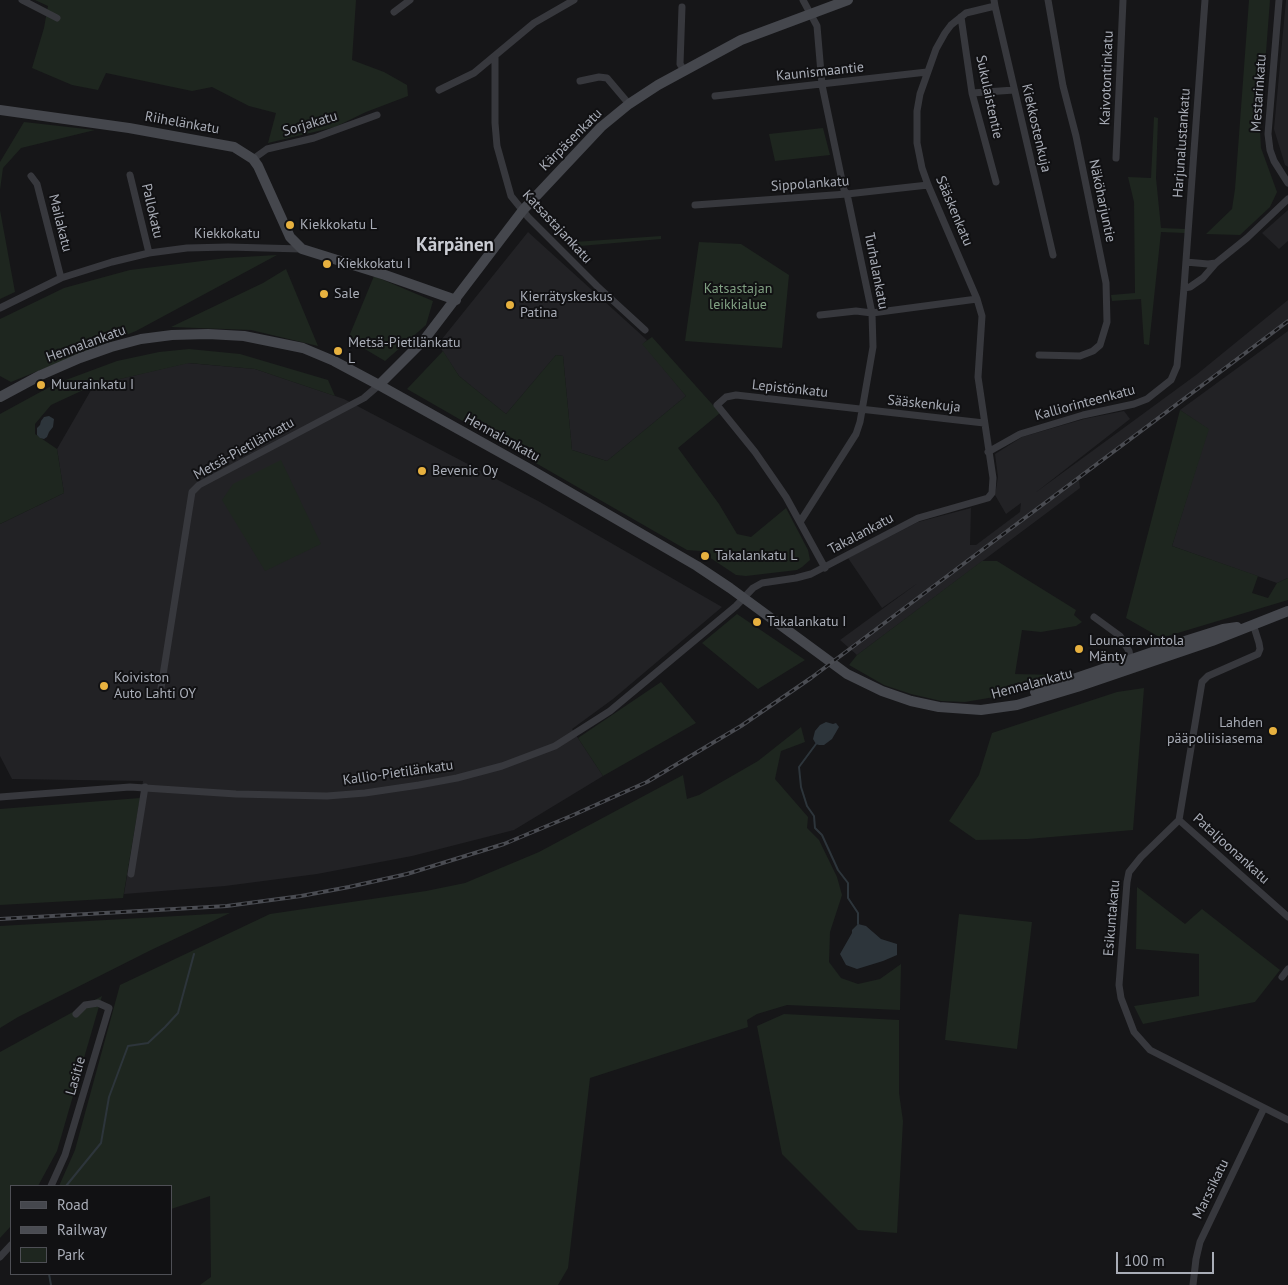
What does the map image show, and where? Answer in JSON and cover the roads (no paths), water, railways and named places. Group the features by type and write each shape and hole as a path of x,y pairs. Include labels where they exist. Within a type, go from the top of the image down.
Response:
{"street":[{"path":"22,0 57,18"},
{"path":"394,12 410,0"},
{"path":"439,90 474,73 534,23 574,0"},
{"name":"Turhalankatu","path":"800,522 856,434 873,347 872,313 848,194 844,190 822,85 817,26 803,0"},
{"name":"Kärpäsenkatu","path":"379,385 424,340 523,210 601,127 629,104 684,70 741,40 848,0"},
{"name":"Näköharjuntie","path":"1039,355 1080,356 1093,351 1100,345 1107,322 1106,283 1076,136 1063,86 1048,0"},
{"name":"Kaivotontinkatu","path":"1116,158 1123,0"},
{"name":"Harjunalustankatu","path":"1184,288 1205,0"},
{"name":"Mestarinkatu","path":"1279,0 1268,134 1270,150 1274,161 1288,183"},
{"name":"Kiekkostenkuja","path":"960,17 994,3 1053,255"},
{"path":"682,7 680,64 684,70"},
{"name":"Sääskenkatu","path":"960,17 944,33 936,49 920,94 917,143 928,185 977,298 982,316 978,377 993,478 992,492"},
{"name":"Sukulaistentie","path":"960,17 972,93 996,182"},
{"name":"Katsastajankatu","path":"495,57 496,146 511,196 597,286 645,330"},
{"name":"Kaunismaantie","path":"715,96 928,72"},
{"path":"580,81 599,77 607,78 629,104"},
{"path":"972,93 1014,90"},
{"name":"Riihelänkatu","path":"0,110 129,128 234,147 253,160 264,178 290,237 302,249"},
{"name":"Sorjakatu","path":"253,160 267,149 314,138 378,115"},
{"name":"Pallokatu","path":"130,175 149,253"},
{"name":"Mailakatu","path":"31,176 37,184 61,278"},
{"name":"Sippolankatu","path":"695,205 848,194 928,185"},
{"path":"1184,288 1190,287 1203,278 1216,263 1248,238 1288,199"},
{"name":"Kiekkokatu","path":"0,308 61,278 112,262 149,253 187,248 228,247 302,249 456,300"},
{"path":"1186,262 1216,263"},
{"name":"Kalliorinteenkatu","path":"988,452 1020,434 1083,415 1126,407 1147,399 1160,390 1171,380 1177,366 1184,288"},
{"path":"820,315 856,311 872,313 977,298"},
{"name":"Hennalankatu","path":"0,397 41,375 80,358 111,347 141,340 190,334 244,336 303,348 334,361 379,385 528,468 697,566 847,674 882,691 911,701 940,707 958,709 999,703 1021,697 1132,663 1223,629 1253,624 1288,611"},
{"name":"Metsä-Pietilänkatu","path":"160,694 192,492 199,485 364,398 379,385"},
{"name":"Lepistönkatu","path":"800,522 786,497 755,452 717,405 726,397 736,395 862,409"},
{"name":"Sääskenkuja","path":"862,409 984,423"},
{"name":"Takalankatu","path":"744,598 762,582 796,578 811,574 918,518 983,501 992,492"},
{"path":"800,522 825,568"},
{"name":"Kallio-Pietilänkatu","path":"0,797 145,787 236,794 326,796 419,785 457,778 502,766 556,746 610,711 666,666 744,598"},
{"path":"1094,617 1120,636 1129,651 1132,663"},
{"path":"1179,820 1202,682 1208,676 1258,654 1260,649 1253,624"},
{"path":"130,874 145,787"},
{"name":"Pataljoonankatu","path":"1179,820 1288,917"},
{"name":"Esikuntakatu","path":"1179,820 1141,857 1129,872 1119,986 1121,998 1134,1032 1150,1050 1288,1120"},
{"path":"1282,976 1288,969"},
{"name":"Lasitie","path":"51,1185 66,1155 109,1008 98,1002 85,1005 76,1014"},
{"name":"Marssikatu","path":"1193,1285 1200,1242 1264,1108"},
{"path":"0,1256 10,1245"}],"waterway":[{"path":"816,744 799,767 801,787 807,806 814,816 815,828 822,835 838,870 848,883 848,898 858,913 858,924"},
{"path":"67,1185 101,1143 109,1097 128,1046 148,1043 178,1013 194,954"},
{"path":"49,1275 51,1285"}],"railway":[{"path":"0,919 227,906 301,896 349,887 407,874 504,844 647,782 741,726 811,678 1288,321"}],"place":[{"name":"Kiekkokatu L","path":"290,225"},
{"name":"Kiekkokatu I","path":"327,264"},
{"name":"Sale","path":"324,294"},
{"name":"Kierrätyskeskus Patina","path":"510,305"},
{"name":"Metsä-Pietilänkatu L","path":"338,351"},
{"name":"Muurainkatu I","path":"41,385"},
{"name":"Bevenic Oy","path":"422,471"},
{"name":"Takalankatu L","path":"705,556"},
{"name":"Takalankatu I","path":"757,622"},
{"name":"Lounasravintola Mänty","path":"1079,649"},
{"name":"Koiviston Auto Lahti OY","path":"104,686"},
{"name":"Lahden pääpoliisiasema","path":"1273,731"}],"district":[{"name":"Kärpänen","path":"455,246"}],"park label":[{"name":"Katsastajan leikkialue","path":"738,298"}]}
